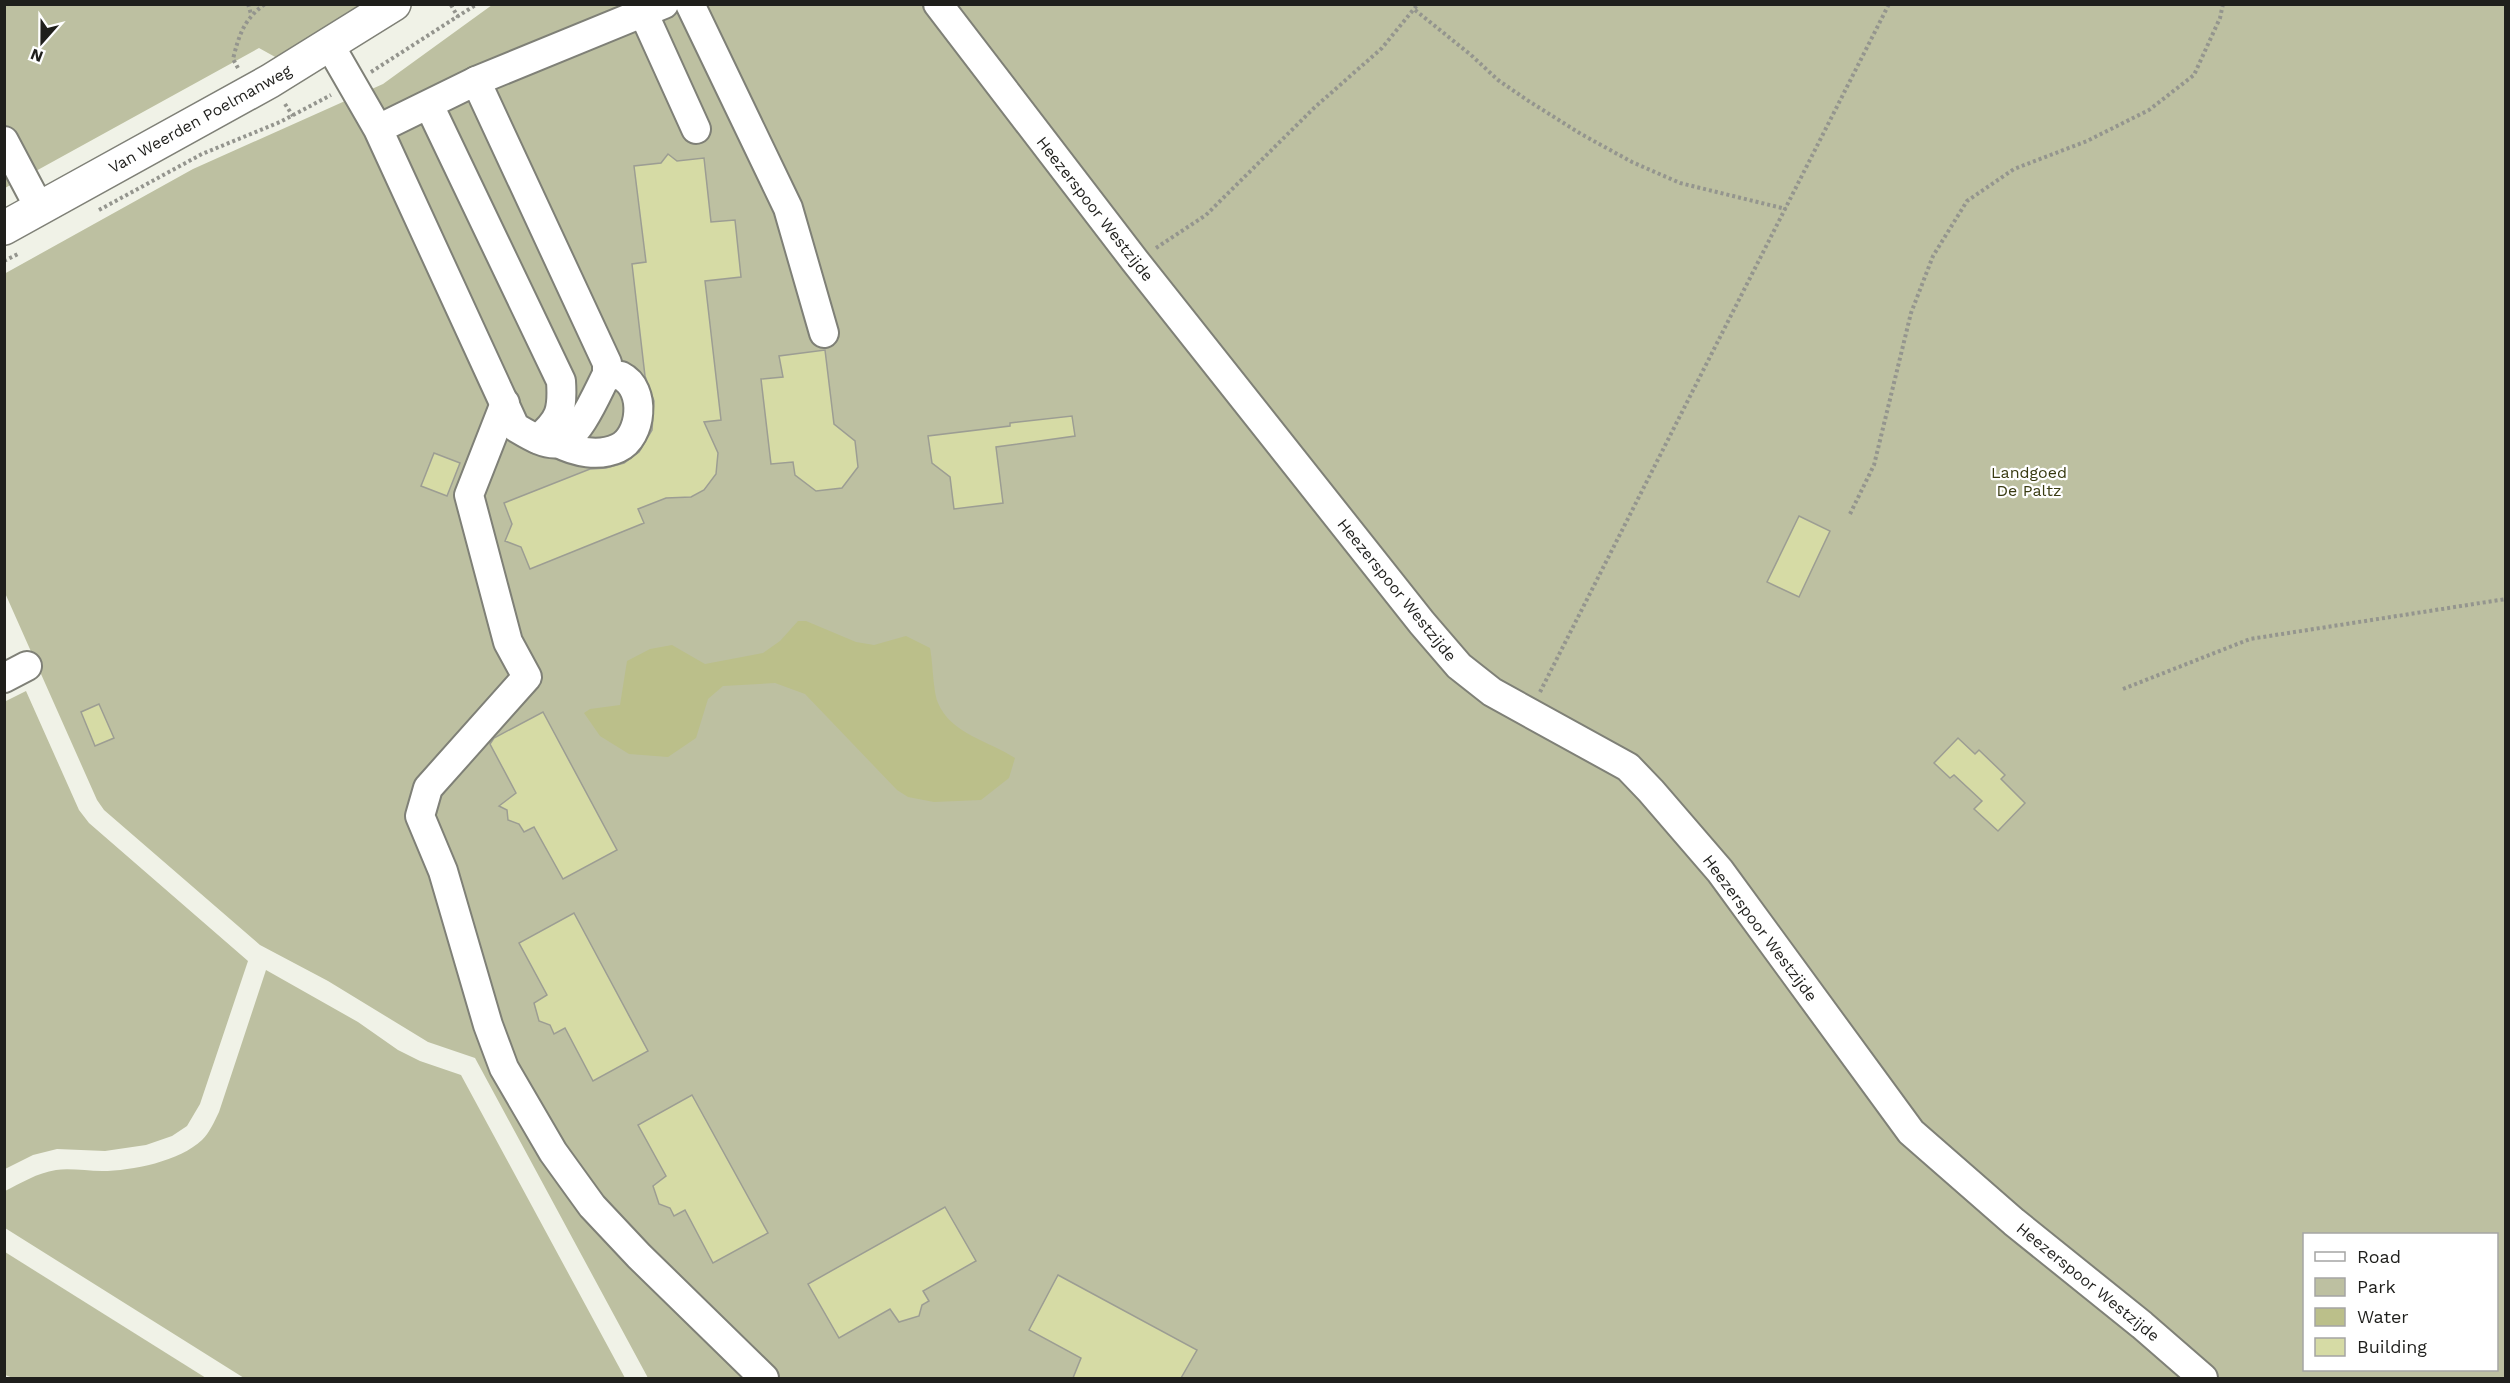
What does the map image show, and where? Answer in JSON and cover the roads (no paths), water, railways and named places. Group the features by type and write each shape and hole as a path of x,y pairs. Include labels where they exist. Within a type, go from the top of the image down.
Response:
{"main road":[{"name":"Van Weerden Poelmanweg","path":"14,239 40,209 270,81 394,4"}],"street":[{"path":"690,4 788,208 824,333"},
{"name":"Heezerspoor Westzijde","path":"938,4 1135,261 1422,623 1459,666 1492,692 1530,711 1628,768 1651,791 1720,871 1911,1132 2014,1222 2142,1325 2203,1378"},
{"path":"378,129 476,81 653,8 696,129"},
{"path":"329,44 378,129 515,427 548,441 584,452 603,452 619,448 629,438 637,420 638,400 635,390 621,376 607,374"},
{"path":"476,81 607,363 607,374 577,428 570,437 548,441"},
{"path":"429,105 561,381 562,399 556,423 548,441"},
{"path":"4,141 40,209"},
{"path":"505,404 469,495 508,642 527,678 428,788 420,816 442,871 488,1024 504,1068 553,1152 592,1206 639,1256 764,1378"}],"water":[{"path":"798,621 806,621 856,642 874,645 906,636 930,648 936,698 944,714 961,730 1015,758 1009,778 981,800 934,802 908,797 897,790 805,694 775,683 723,686 708,699 696,738 668,757 629,754 600,736 584,713 590,709 620,705 627,661 650,649 672,645 705,664 763,653 780,641"}],"park label":[{"name":"Landgoed De Paltz","path":"2029,481"}]}
